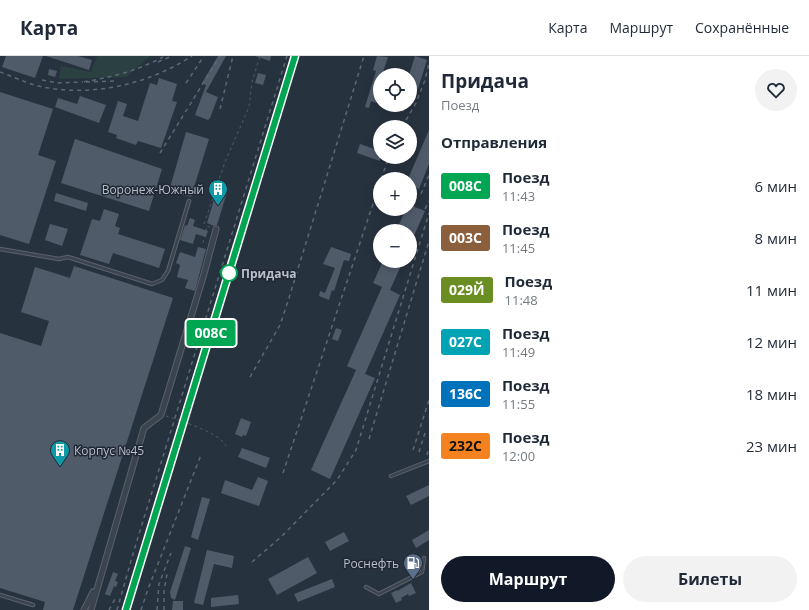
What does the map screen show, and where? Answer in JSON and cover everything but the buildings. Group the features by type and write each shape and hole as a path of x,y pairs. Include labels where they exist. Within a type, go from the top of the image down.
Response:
{"street":[{"path":"91,610 144,428 161,415 204,274 216,229"},
{"path":"84,610 98,582"}],"lane":[{"path":"0,249 59,258 68,257 152,284 162,280 168,271 189,201"},
{"path":"391,476 429,461"},
{"path":"366,587 379,594 422,572 424,558"},
{"path":"0,595 33,605"}],"path":[{"path":"204,224 225,162 249,108 252,82 260,56"},
{"path":"203,243 207,228"},
{"path":"227,263 234,238"},
{"path":"166,416 203,429 224,442 226,446"}],"green space":[{"path":"97,56 150,56 126,77 59,79 61,66 91,72"}],"railway":[{"path":"158,62 172,56"},
{"path":"0,72 43,87 62,90 101,89 139,81 175,66 192,56"},
{"path":"186,83 204,56"},
{"path":"160,153 220,56"},
{"path":"220,109 233,56"},
{"path":"117,610 135,547 287,56"},
{"path":"126,610 295,56"},
{"path":"250,377 280,325 364,56"},
{"path":"114,81 83,82 124,73 163,57"},
{"path":"406,120 416,103 425,80 429,63"},
{"path":"42,80 58,83 83,82"},
{"path":"384,172 386,164"},
{"path":"421,194 429,175"},
{"path":"425,209 429,201"},
{"path":"283,473 373,204"},
{"path":"252,562 281,537 337,480 356,450 429,213"},
{"path":"369,439 429,241"},
{"path":"413,450 429,400"},
{"path":"419,452 425,433"},
{"path":"427,455 429,447"},
{"path":"141,610 201,455"},
{"path":"157,610 159,584 171,553"},
{"path":"164,610 164,591 167,574"},
{"path":"109,610 115,599"}],"train":[{"name":"008С","path":"126,610 295,56"}],"place":[{"name":"Воронеж-Южный","path":"218,206"},
{"name":"Придача","path":"229,273"},
{"name":"Корпус №45","path":"60,467"},
{"name":"Роснефть","path":"413,580"}]}
